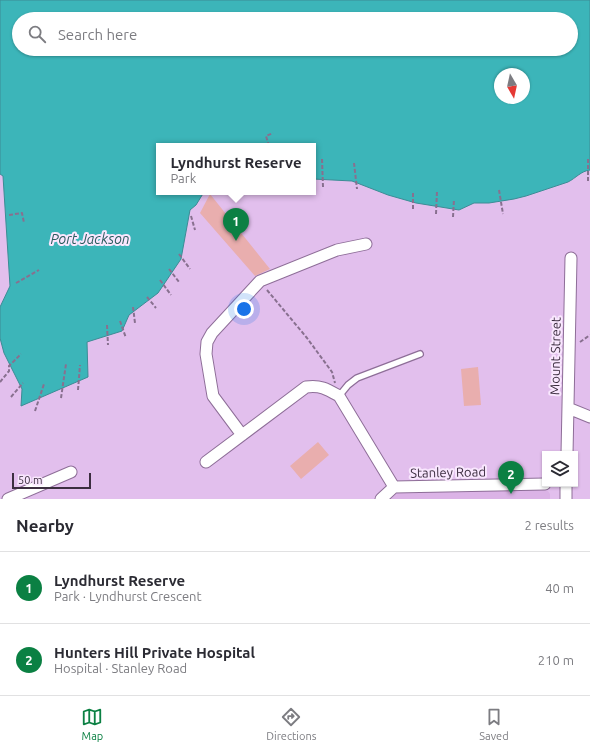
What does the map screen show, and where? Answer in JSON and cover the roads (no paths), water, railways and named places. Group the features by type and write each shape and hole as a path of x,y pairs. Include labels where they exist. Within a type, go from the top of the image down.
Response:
{"street":[{"path":"242,435 213,396 206,354 207,342 212,333 260,281 337,250 366,244"},
{"name":"Mount Street","path":"567,451 571,258"},
{"path":"206,462 306,387 315,386 325,388 339,396 394,487"},
{"path":"568,408 590,417"},
{"path":"8,499 71,472"},
{"name":"Stanley Road","path":"381,499 394,487 542,484"},
{"path":"566,487 566,499"}],"lane":[{"path":"339,396 348,385 357,378 420,354"}],"water":[{"name":"Port Jackson","path":"0,0 590,0 590,170 581,173 568,182 526,196 489,203 474,203 459,210 416,203 388,195 352,181 316,179 316,143 156,143 156,195 202,195 196,205 190,210 181,259 158,293 129,315 122,331 87,342 88,377 21,406 22,389 4,353 0,338 0,307 10,286 3,176 0,174"}],"place":[{"name":"Lyndhurst Reserve","path":"236,241"},
{"name":"Hunters Hill Private Hospital","path":"511,494"}]}
